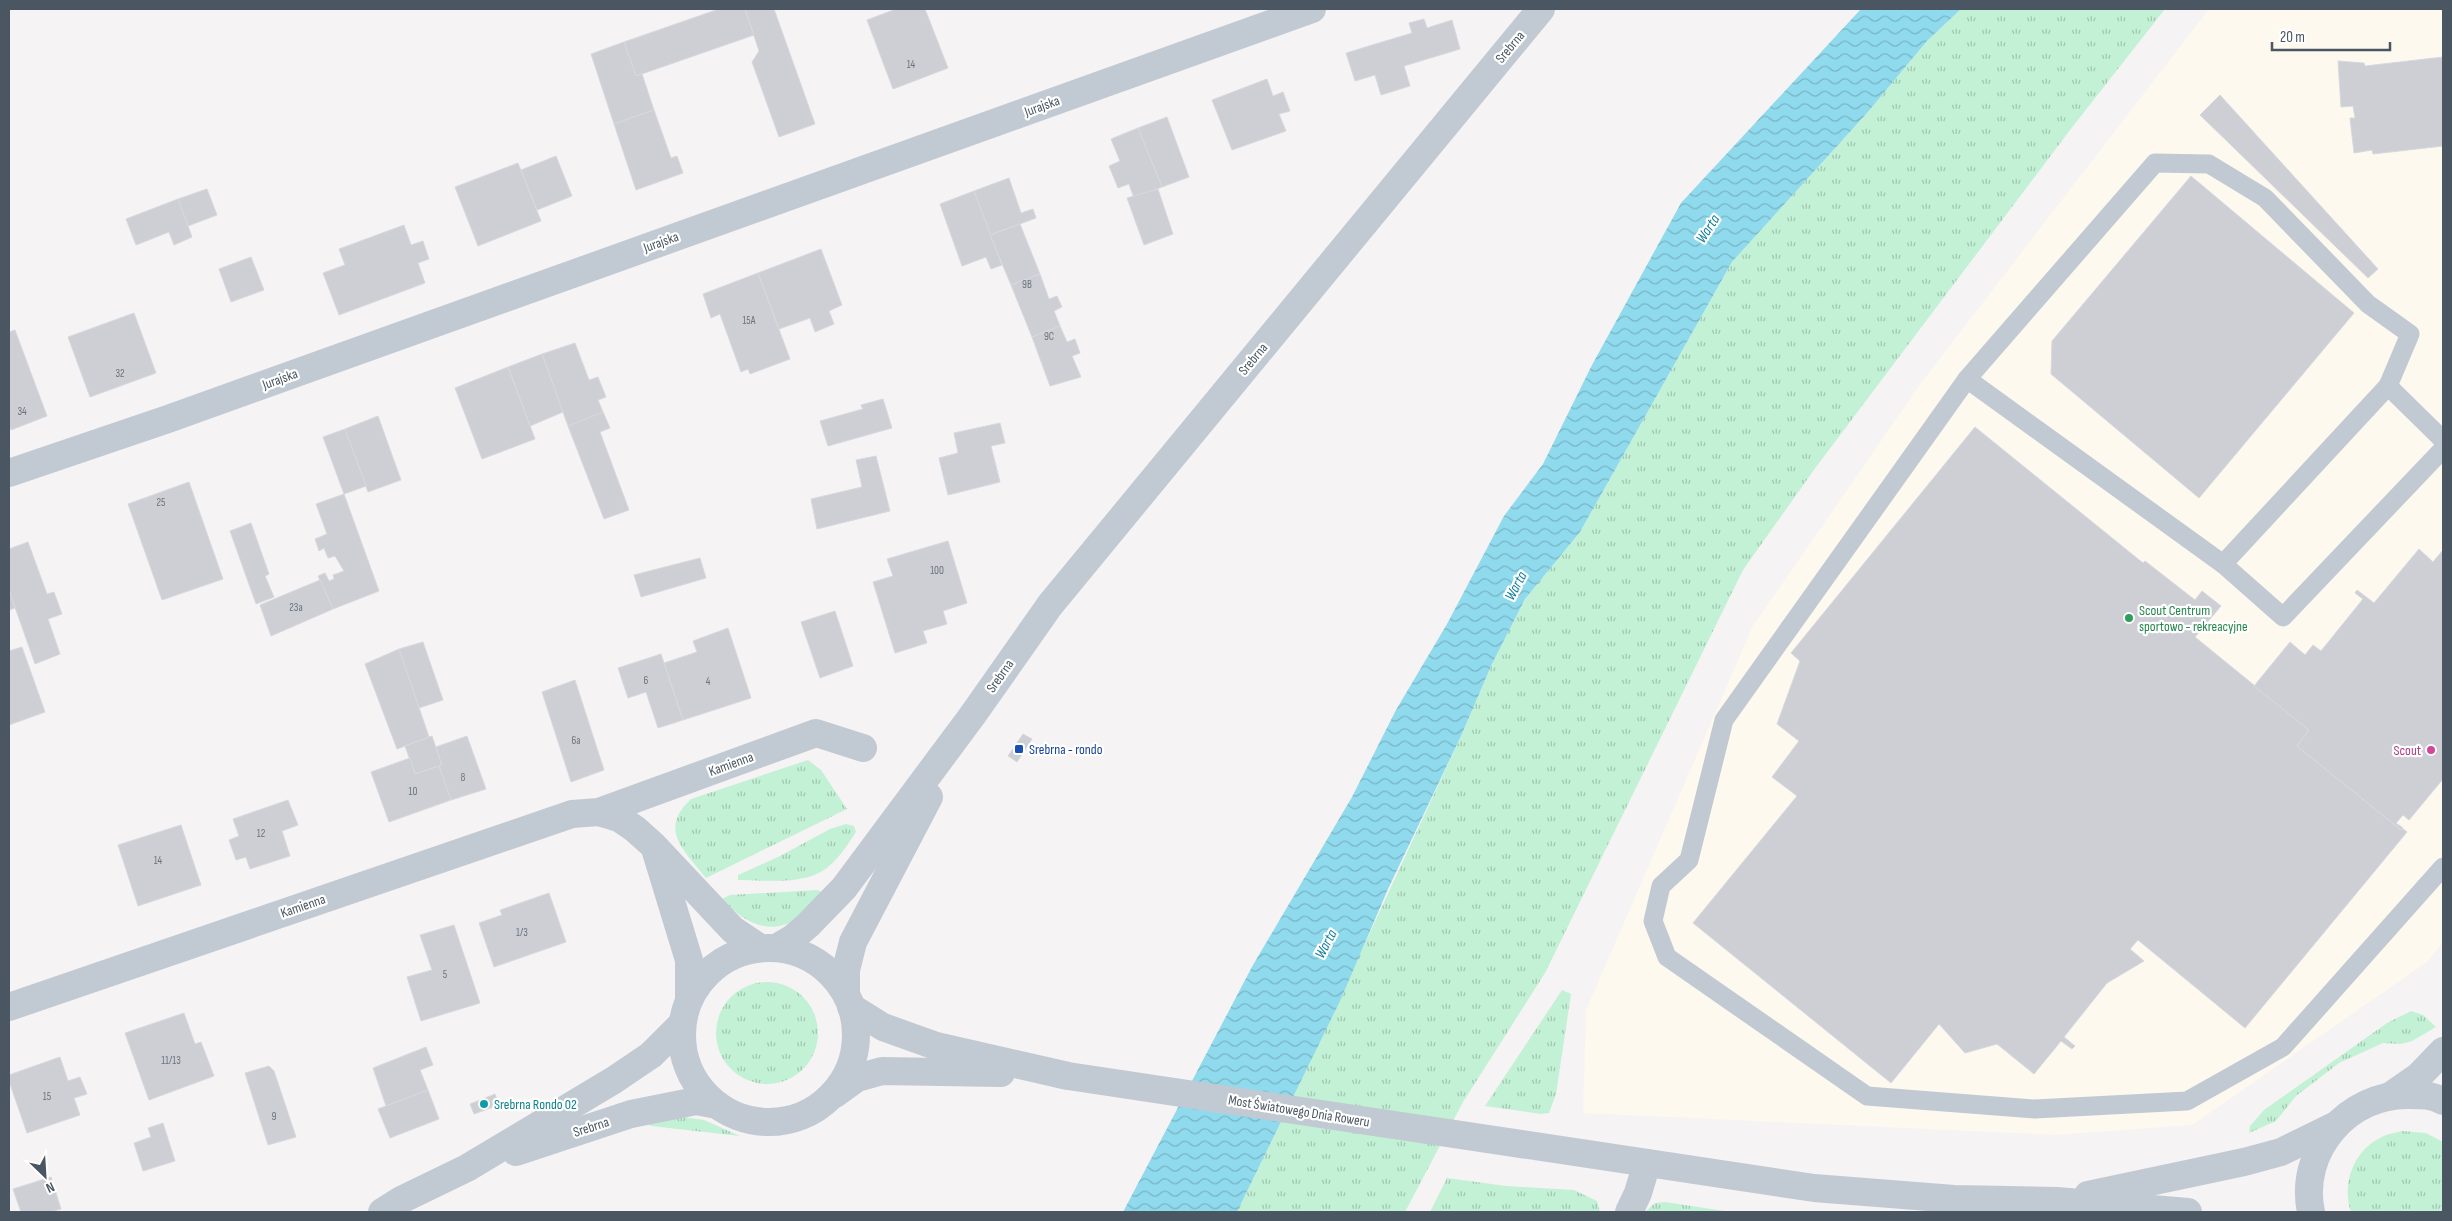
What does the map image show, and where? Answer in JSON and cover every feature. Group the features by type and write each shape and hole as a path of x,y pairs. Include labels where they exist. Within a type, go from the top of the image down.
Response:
{"street":[{"name":"Jurajska","path":"9,474 168,419 1312,9"},
{"name":"Srebrna","path":"768,948 793,938 844,888 972,716 1050,605 1542,9"},
{"name":"Srebrna","path":"849,1000 846,970 853,942 972,716"},
{"name":"Kamienna","path":"9,1007 572,814 599,812 816,734 863,748"},
{"name":"Kamienna","path":"599,812 619,818 654,846 733,930 768,948"},
{"path":"654,846 689,960 684,1054 696,1083 717,1105 745,1119 777,1122 807,1114 857,1078 882,1071 1068,1076"},
{"path":"686,1011 706,973 731,956 768,948 804,954 828,970 849,1000 883,1027 936,1046 1068,1076"},
{"path":"833,1095 849,1069 856,1038 849,1000"},
{"name":"Srebrna","path":"382,1212 401,1200 467,1168 621,1075 651,1055 686,1011"},
{"path":"2057,1201 2230,1166 2281,1152 2334,1126 2361,1105 2393,1094 2419,1076 2443,1051"},
{"name":"Most Światowego Dnia Roweru","path":"1068,1076 1530,1146 1824,1188 1954,1200 2057,1201"},
{"path":"2393,1094 2432,1096 2443,1101"},
{"name":"Srebrna","path":"467,1168 631,1114 690,1102 717,1105"},
{"path":"2311,1212 2308,1196 2314,1158 2334,1126"},
{"path":"1629,1212 1638,1193 1647,1163"},
{"path":"2057,1201 2188,1212"}],"lane":[{"path":"2223,564 2388,386 2410,334 2368,304 2265,198 2209,164 2155,163 1966,379 1724,720 1689,860 1661,886 1653,921 1667,957 1867,1096 2035,1108 2188,1101 2283,1047 2443,867"},
{"path":"1966,379 2223,564 2283,618 2443,449"},
{"path":"2388,386 2443,440"}],"shaded area":[{"path":"2209,9 2443,9 2443,942 2427,962 2192,1125 2055,1135 1583,1113 1586,1010 1753,626 1921,383"}],"green space":[{"path":"1961,9 2165,9 2070,130 1816,467 1743,570 1545,973 1463,1102 1405,1212 1237,1212 1303,1077 1461,736 1492,664 1525,599 1580,532 1732,262 1867,113 1927,41"},
{"path":"808,760 821,770 847,809 706,878 678,840 675,830 676,820 681,810 691,799"},
{"path":"846,824 854,826 856,832 837,859 820,872 798,879 773,881 738,880 738,875 780,856 830,829"},
{"path":"818,890 826,895 805,913 792,922 771,927 753,923 737,913 722,899 730,895"},
{"path":"767,982 786,986 803,997 814,1014 818,1033 814,1052 803,1069 786,1080 767,1084 748,1080 731,1069 720,1052 716,1033 720,1014 731,997 748,986"},
{"path":"1562,990 1571,994 1556,1094 1549,1113 1541,1114 1485,1106"},
{"path":"2411,1011 2423,1015 2436,1027 2412,1041 2401,1044 2383,1043 2339,1063 2296,1096 2276,1121 2249,1133 2250,1126 2264,1110 2387,1023"},
{"path":"683,1117 704,1120 740,1136 651,1126 646,1123"},
{"path":"2402,1131 2426,1133 2443,1142 2443,1212 2351,1212 2348,1191 2349,1180 2356,1160 2370,1144 2385,1136"},
{"path":"1447,1178 1506,1186 1574,1190 1597,1201 1600,1212 1430,1212"},
{"path":"1665,1202 1731,1212 1645,1212 1655,1203"}],"water":[{"name":"Warta","path":"1861,9 1961,9 1927,41 1867,113 1732,262 1580,532 1525,599 1492,664 1461,736 1388,889 1340,1001 1237,1212 1123,1212 1253,965 1352,797 1396,710 1447,624 1504,516 1543,464 1592,365 1681,203"}],"building":[{"path":"719,9 745,9 754,35 636,76 624,42"},
{"path":"745,9 774,9 815,124 779,137 752,62 759,51"},
{"path":"896,9 925,9 948,68 893,89 867,20"},
{"path":"1424,19 1427,28 1452,20 1460,49 1404,66 1410,86 1381,95 1375,75 1355,81 1346,53 1412,33 1409,23"},
{"path":"624,42 636,76 642,74 654,110 614,124 591,54"},
{"path":"2443,57 2443,146 2373,154 2372,150 2354,153 2350,118 2355,118 2353,106 2341,107 2338,61 2364,63 2365,66"},
{"path":"1267,79 1273,96 1283,92 1290,111 1279,114 1286,131 1232,150 1212,100"},
{"path":"2220,95 2378,269 2368,278 2200,115"},
{"path":"654,110 671,158 677,156 683,173 636,190 614,124"},
{"path":"1167,117 1189,177 1162,187 1138,128"},
{"path":"1138,128 1162,187 1134,198 1129,184 1118,188 1109,166 1120,161 1111,139"},
{"path":"556,156 572,196 537,210 521,170"},
{"path":"518,163 541,221 478,246 455,187"},
{"path":"2191,176 2354,313 2199,498 2051,374 2052,341"},
{"path":"1009,178 1021,213 1033,209 1036,218 990,235 974,191"},
{"path":"207,189 217,215 188,226 178,199"},
{"path":"1158,189 1173,234 1144,245 1127,198"},
{"path":"974,191 1002,265 991,269 986,257 962,266 940,204"},
{"path":"178,199 192,237 174,245 169,232 136,245 126,219"},
{"path":"1020,224 1040,274 1011,285 990,235"},
{"path":"404,225 411,245 423,241 429,259 418,263 425,283 339,315 323,273 345,265 339,249"},
{"path":"821,249 842,305 829,311 834,324 815,332 810,318 779,329 758,273"},
{"path":"251,257 264,290 231,302 219,269"},
{"path":"758,273 790,359 750,374 748,369 741,372 720,314 711,318 703,294"},
{"path":"1040,274 1049,299 1057,296 1062,307 1054,311 1060,326 1032,337 1011,285"},
{"path":"134,313 156,373 90,397 68,337"},
{"path":"1060,326 1067,342 1075,339 1080,353 1072,356 1081,377 1050,386 1032,337"},
{"path":"15,330 47,416 11,430 9,425 9,332"},
{"path":"575,343 589,380 598,377 606,397 598,400 603,412 568,426 542,354"},
{"path":"542,354 563,412 530,426 508,367"},
{"path":"508,367 535,439 482,459 455,388"},
{"path":"883,399 892,428 828,446 820,421 863,409 861,405"},
{"path":"603,412 610,428 600,432 629,510 604,519 568,426"},
{"path":"378,416 401,480 368,492 345,429"},
{"path":"1000,423 1005,443 991,446 1000,482 948,495 939,458 958,453 954,433"},
{"path":"1975,427 2143,563 2145,561 2195,600 2202,591 2221,606 2195,637 2309,730 2297,746 2401,830 2402,828 2407,832 2245,1028 2138,940 2130,949 2144,961 2107,983 2064,1037 2075,1046 2072,1049 2061,1041 2034,1074 1997,1044 1965,1053 1939,1024 1891,1083 1693,923 1797,796 1772,777 1799,741 1777,724 1800,661 1791,653"},
{"path":"345,429 366,486 344,494 323,437"},
{"path":"876,456 890,511 817,529 811,499 862,487 856,460"},
{"path":"189,482 223,579 162,600 128,504"},
{"path":"344,494 379,591 333,609 318,576 325,573 329,581 334,579 333,575 344,571 335,556 328,558 324,548 319,551 315,539 327,534 316,504"},
{"path":"251,523 269,574 265,576 274,597 256,604 230,531"},
{"path":"948,541 967,603 943,611 947,624 923,631 927,643 895,653 873,582 893,576 887,559"},
{"path":"28,542 47,594 54,592 62,614 48,619 60,654 35,664 9,590 9,549"},
{"path":"2419,549 2433,562 2443,550 2443,779 2409,820 2403,815 2396,823 2403,828 2401,830 2297,746 2309,730 2254,686 2290,642 2305,655 2313,645 2321,651 2363,599 2355,593 2357,590 2374,603"},
{"path":"700,558 706,578 641,597 634,575"},
{"path":"320,580 333,609 271,636 260,605"},
{"path":"9,590 15,608 9,610"},
{"path":"835,611 853,666 820,678 801,622"},
{"path":"728,628 751,698 683,720 664,663 697,652 693,641"},
{"path":"423,642 443,700 419,708 399,649"},
{"path":"22,647 45,712 9,725 9,651"},
{"path":"399,649 429,737 397,749 365,664"},
{"path":"661,654 683,720 658,728 646,692 628,698 618,668"},
{"path":"575,680 604,770 571,782 542,692"},
{"path":"1023,734 1032,739 1017,762 1008,756"},
{"path":"432,736 442,765 415,774 405,746"},
{"path":"467,736 486,789 451,800 439,766 442,765 436,747"},
{"path":"410,758 415,774 439,766 451,800 389,822 371,772"},
{"path":"288,800 298,825 282,831 290,856 250,869 246,857 236,860 229,840 239,836 233,819"},
{"path":"181,825 201,885 138,906 118,845"},
{"path":"549,893 566,942 494,967 479,923 502,915 500,910"},
{"path":"454,925 480,1003 421,1021 407,977 432,970 420,935"},
{"path":"184,1013 195,1044 201,1042 214,1076 149,1100 125,1033"},
{"path":"426,1047 433,1065 420,1070 428,1090 386,1106 373,1068"},
{"path":"60,1057 68,1081 80,1077 87,1094 74,1098 80,1115 27,1133 9,1081 9,1075"},
{"path":"269,1066 274,1071 296,1137 268,1145 245,1073"},
{"path":"428,1090 439,1119 390,1138 378,1109"},
{"name":"Srebrna Rondo 02","path":"495,1094 499,1105 474,1114 470,1104"},
{"path":"163,1123 175,1161 143,1171 134,1143 151,1137 148,1128"},
{"path":"51,1177 61,1209 50,1212 21,1212 13,1189"}],"place":[{"name":"Scout Centrum sportowo - rekreacyjne","path":"2129,618"},
{"name":"Srebrna - rondo","path":"1019,749"},
{"name":"Scout","path":"2431,750"},
{"name":"Srebrna Rondo 02","path":"484,1104"}]}
